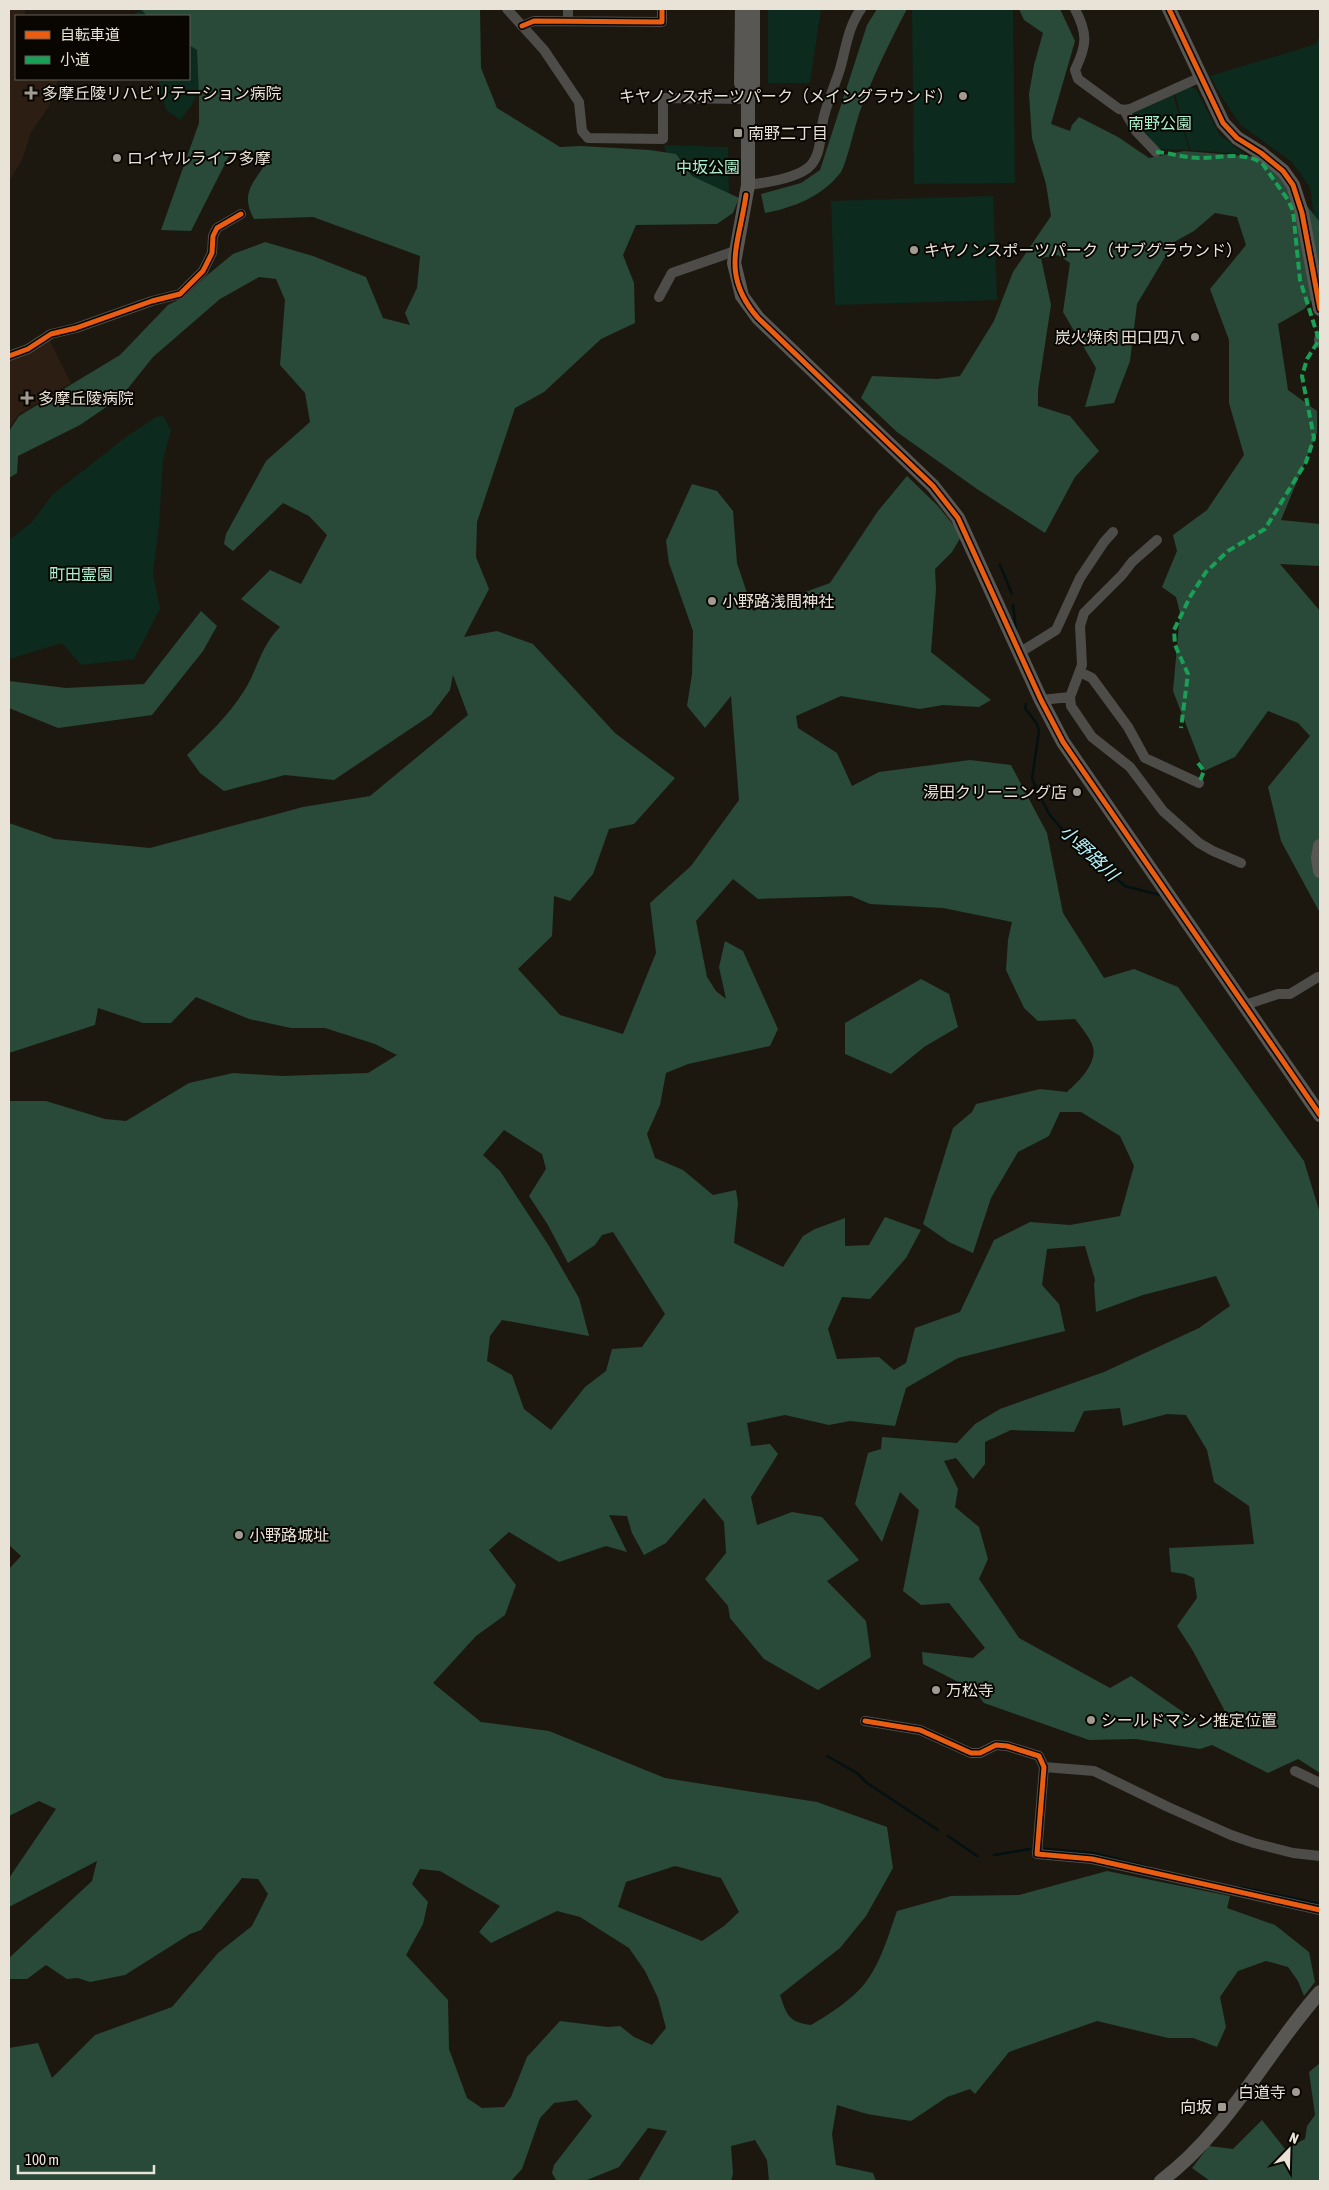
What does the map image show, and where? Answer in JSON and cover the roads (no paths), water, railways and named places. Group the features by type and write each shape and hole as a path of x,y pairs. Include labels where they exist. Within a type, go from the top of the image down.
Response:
{"street":[{"path":"506,9 544,50 579,102 582,131 588,138 663,139 663,98 748,98"},
{"path":"568,9 568,22"},
{"path":"522,26 534,21 662,22 662,9"},
{"path":"742,9 741,83 748,98"},
{"path":"754,9 753,84 748,98 747,190 734,263 738,285 747,306 933,486 958,518 1041,700 1063,742 1320,1115"},
{"path":"747,190 802,171 812,164 817,152 824,116 840,69 852,23 861,9"},
{"path":"1075,9 1085,35 1084,49 1075,70 1078,79 1119,109 1124,110 1201,77"},
{"path":"1169,9 1218,115 1229,131 1272,162 1294,185 1302,213 1320,309"},
{"path":"1124,110 1136,130 1156,152"},
{"path":"9,356 28,348 51,334 76,328 152,301 180,294 203,271 212,253 213,236 217,228 241,214"},
{"path":"659,297 672,274 735,251"},
{"path":"1320,336 1318,340 1320,343"},
{"path":"1019,653 1056,630 1080,578 1113,532"},
{"path":"1157,540 1132,562 1122,575 1084,613 1080,626 1082,665 1070,697 1071,706 1092,737 1130,767 1163,811 1199,842 1213,851 1241,863"},
{"path":"1080,672 1092,678 1128,726 1145,758 1199,783"},
{"path":"1041,700 1070,697"},
{"path":"1320,846 1318,858 1320,871"},
{"path":"1245,1005 1278,994 1290,994 1318,977"},
{"path":"865,1721 920,1730 971,1753 980,1753 996,1745 1007,1746 1039,1756 1044,1767 1037,1854 1092,1858 1320,1910"},
{"path":"1044,1767 1094,1771 1168,1808 1232,1836 1292,1853 1320,1856"},
{"path":"1295,1771 1320,1783"},
{"path":"1161,2181 1193,2153 1221,2121 1292,2026 1320,1992"}],"waterway":[{"path":"1000,565 1012,594"},
{"path":"1013,605 1016,631"},
{"name":"小野路川","path":"1026,704 1025,708 1037,724 1039,731 1032,779 1049,814 1073,842 1125,886 1160,895"},
{"path":"827,1756 857,1773 867,1783 938,1830"},
{"path":"948,1836 977,1856"},
{"path":"994,1855 1030,1849"},
{"path":"1045,1849 1093,1853 1149,1867"},
{"path":"1240,1887 1320,1904"}],"place":[{"name":"多摩丘陵リハビリテーション病院","path":"31,93"},
{"name":"キヤノンスポーツパーク（メイングラウンド）","path":"963,96"},
{"name":"南野二丁目","path":"738,133"},
{"name":"ロイヤルライフ多摩","path":"117,158"},
{"name":"キヤノンスポーツパーク（サブグラウンド）","path":"914,250"},
{"name":"炭火焼肉 田口四八","path":"1195,337"},
{"name":"多摩丘陵病院","path":"27,398"},
{"name":"小野路浅間神社","path":"712,601"},
{"name":"湯田クリーニング店","path":"1077,792"},
{"name":"小野路城址","path":"239,1535"},
{"name":"万松寺","path":"936,1690"},
{"name":"シールドマシン推定位置","path":"1091,1720"},
{"name":"白道寺","path":"1296,2092"},
{"name":"向坂","path":"1222,2107"}],"park label":[{"name":"南野公園","path":"1160,123"},
{"name":"中坂公園","path":"708,167"},
{"name":"町田霊園","path":"81,574"}]}
